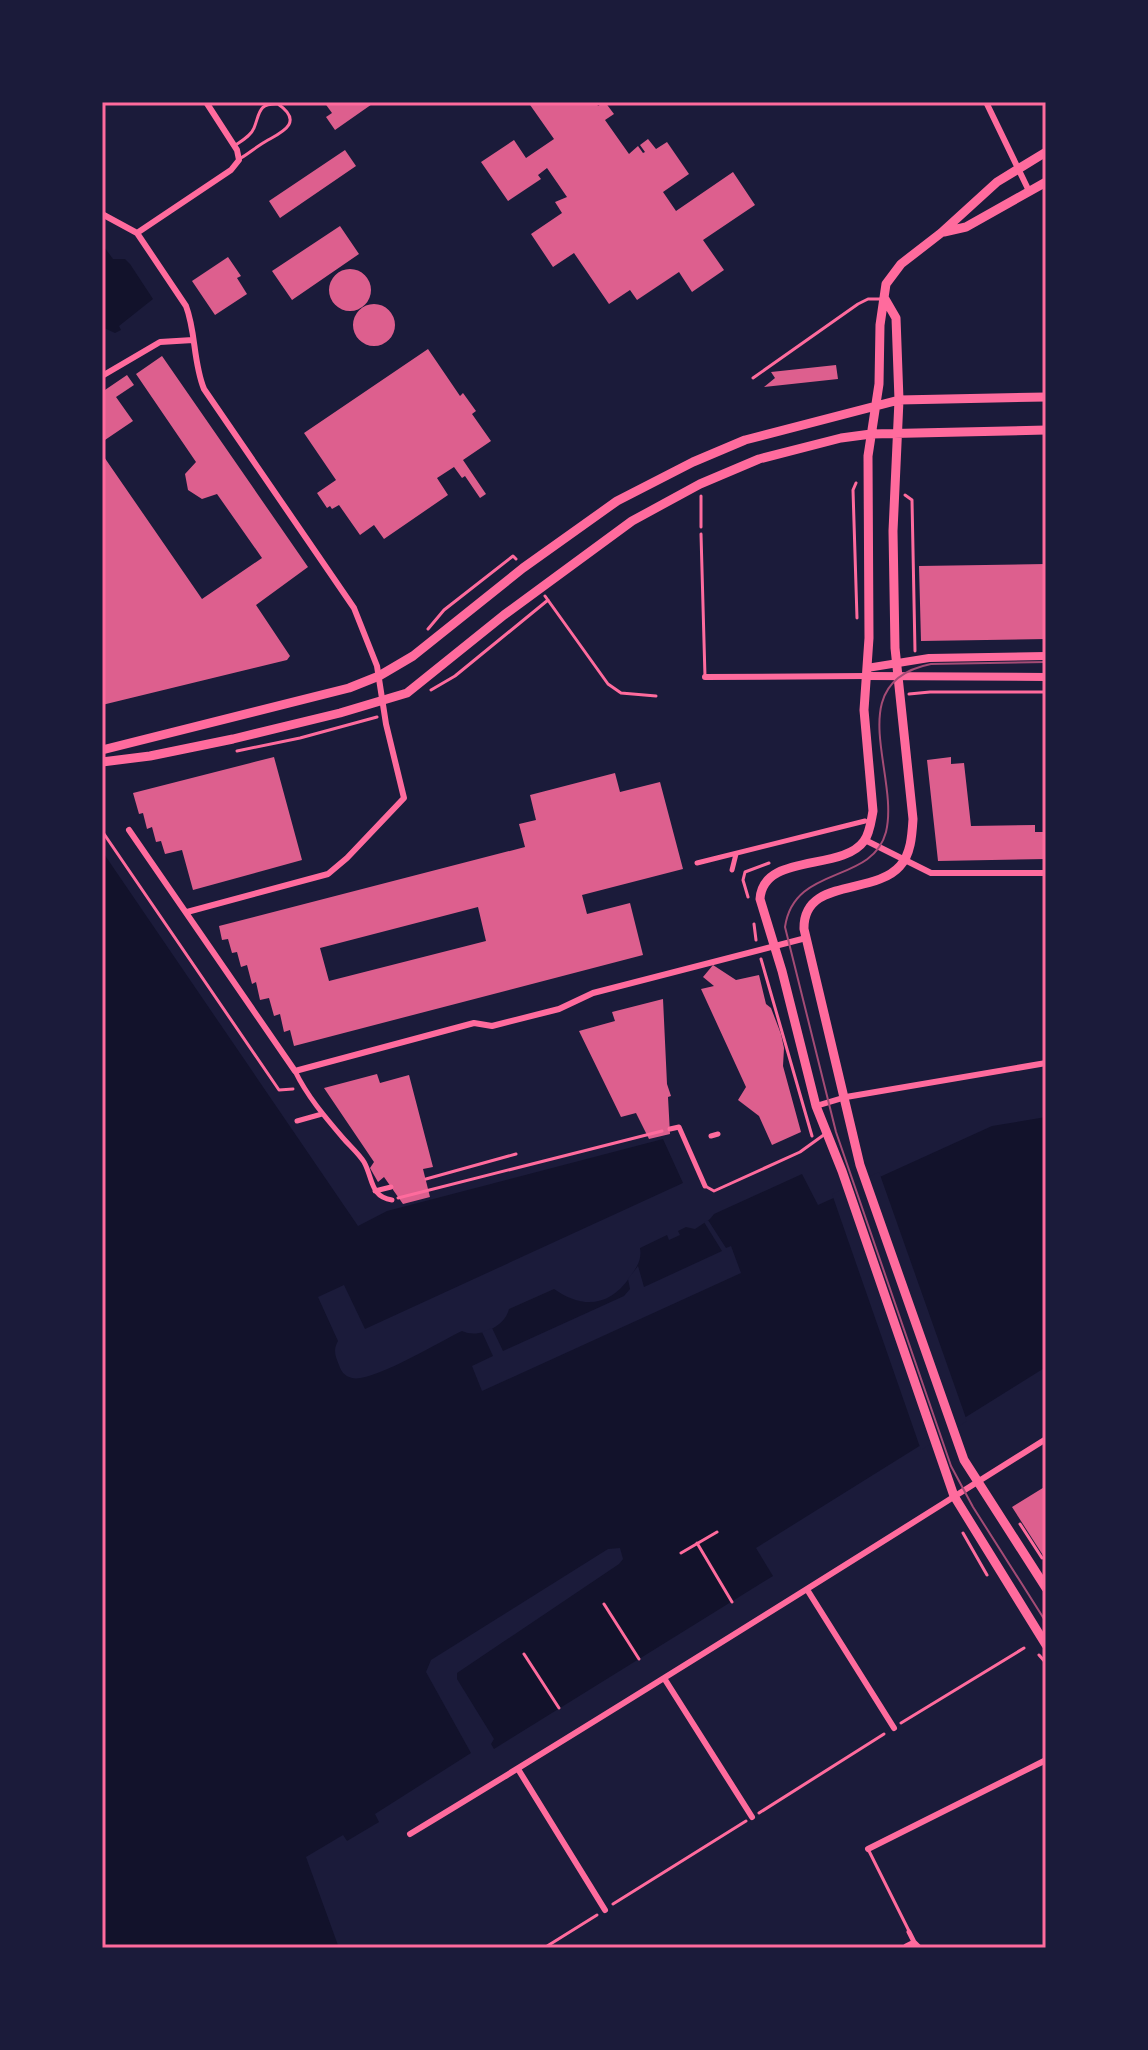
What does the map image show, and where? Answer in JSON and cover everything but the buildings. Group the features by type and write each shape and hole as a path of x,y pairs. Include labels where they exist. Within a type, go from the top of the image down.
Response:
{"main road":[{"path":"1046,152 997,182 894,272 886,284 880,325 880,367 868,456 870,565 864,710 873,811 865,840 847,853 781,871 769,878 761,888 760,899 816,1106 842,1171 954,1496 1046,1645"},
{"path":"941,233 966,227 1046,182"},
{"path":"885,299 896,318 899,400 893,564 912,837 904,860 887,876 817,899 805,917 806,938 860,1165 964,1460 1046,1588"},
{"path":"102,750 349,688 379,676 413,656 523,568 617,501 647,484 745,440 899,400 1046,397"},
{"path":"102,762 233,739 383,702 407,693 632,521 677,496 759,459 841,438 871,434 1046,430"}],"street":[{"path":"137,233 231,170 239,160 234,146 206,102"},
{"path":"986,102 1029,191"},
{"path":"102,214 137,233 186,306 204,389 354,608 379,676 389,738 404,798 328,874 187,912"},
{"path":"102,376 160,342 193,340"},
{"path":"705,677 850,675 898,662 929,658 1046,656"},
{"path":"866,672 900,678 1046,677"},
{"path":"697,863 865,821"},
{"path":"129,830 295,1071 303,1088 364,1162 374,1191 382,1199 392,1200"},
{"path":"865,840 931,873 1046,873"},
{"path":"732,870 737,853"},
{"path":"295,1071 474,1023 503,1024 559,1009 593,993 806,938"},
{"path":"816,1106 846,1097 1046,1063"},
{"path":"297,1121 322,1114"},
{"path":"670,1129 679,1127 705,1186"},
{"path":"374,1191 391,1187"},
{"path":"410,1834 808,1591 1046,1439"},
{"path":"808,1591 894,1728"},
{"path":"664,1678 752,1817"},
{"path":"868,1849 1046,1760"},
{"path":"518,1769 605,1910"},
{"path":"909,1932 920,1948"},
{"path":"906,1946 914,1942"}],"lane":[{"path":"234,146 252,133 262,106 278,104 286,110 289,121 286,130 239,160"},
{"path":"753,378 858,304 868,299 885,299"},
{"path":"701,534 705,677"},
{"path":"705,1186 714,1191 800,1152 827,1133"},
{"path":"868,1849 909,1932"}],"path":[{"path":"895,488 912,500 915,648"},
{"path":"853,490 855,613"},
{"path":"701,496 701,534"},
{"path":"423,636 444,610 513,556"},
{"path":"426,692 455,676 548,600 608,684 621,693 656,696"},
{"path":"917,694 1046,692"},
{"path":"102,831 279,1090 303,1088"},
{"path":"763,967 814,1141"},
{"path":"392,1200 670,1129"},
{"path":"426,1179 516,1154"},
{"path":"681,1553 717,1532"},
{"path":"697,1543 732,1602"},
{"path":"604,1604 639,1659"},
{"path":"544,1948 1024,1648"},
{"path":"524,1654 559,1708"}],"shaded area":[{"path":"102,244 113,259 125,259 130,264 153,299 119,326 121,330 115,333 102,327"},
{"path":"102,851 358,1226 387,1211 663,1139 683,1183 365,1329 344,1285 318,1297 338,1341 335,1353 340,1367 345,1375 352,1378 362,1378 390,1368 462,1331 476,1333 490,1330 502,1321 509,1309 554,1289 585,1302 604,1299 622,1287 633,1273 640,1260 640,1248 667,1235 669,1240 680,1235 678,1231 686,1227 695,1229 714,1214 802,1174 818,1205 992,1126 1046,1117 1046,1367 756,1548 773,1576 494,1749 491,1744 494,1739 457,1679 457,1673 619,1564 623,1559 620,1548 608,1549 431,1660 426,1672 471,1753 375,1814 379,1822 347,1841 343,1835 306,1857 339,1948 102,1948"}],"pier":[{"path":"879,1172 967,1421 921,1450 832,1194"},
{"path":"708,1220 726,1248 731,1246 741,1273 482,1391 472,1366 493,1356 482,1332 492,1328 503,1351 624,1296 630,1289 628,1279 638,1266 644,1287 722,1251 704,1222"}],"tram line":[{"path":"1046,662 931,664 904,674 888,690 880,710 888,809 886,832 878,849 866,860 803,893 791,907 785,927 836,1132 951,1466 973,1507 1046,1622"}]}
